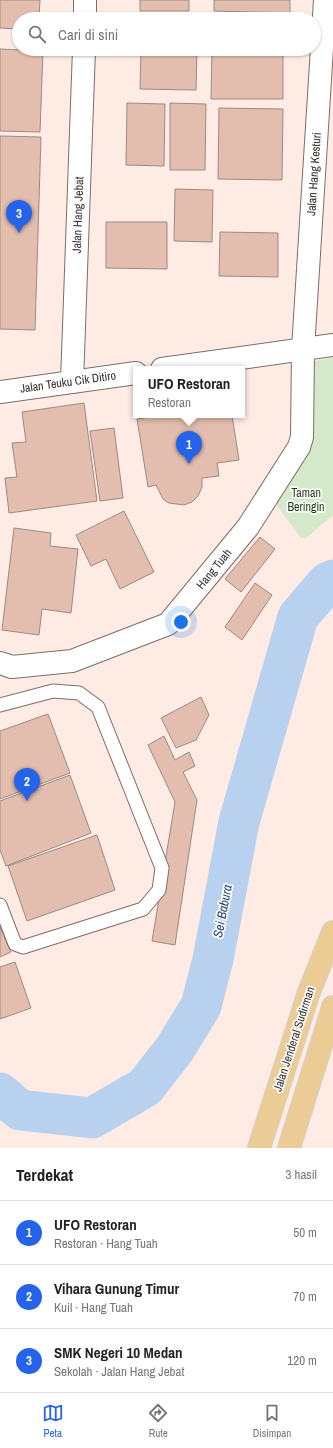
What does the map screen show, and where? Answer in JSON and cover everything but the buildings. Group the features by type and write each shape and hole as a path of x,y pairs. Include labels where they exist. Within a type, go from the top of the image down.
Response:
{"main road":[{"name":"Jalan Jenderal Sudirman","path":"259,1148 310,992 333,932"},
{"path":"289,1148 333,1007"}],"street":[{"path":"85,0 85,12"},
{"name":"Jalan Hang Kesturi","path":"303,349 325,0"},
{"name":"Jalan Hang Jebat","path":"72,382 84,56"},
{"path":"183,366 333,345"},
{"name":"Hang Tuah","path":"0,663 12,667 72,660 168,624 173,620 248,527 299,447 302,437 303,349"},
{"name":"Jalan Teuku Cik Ditiro","path":"0,392 133,373"}],"lane":[{"path":"0,704 53,691 79,693 98,707 162,868 159,890 143,909 28,946 23,947 15,944 0,905"}],"green space":[{"name":"Taman Beringin","path":"333,358 333,515 306,538 301,538 275,503 314,361"}],"waterway":[{"name":"Sei Babura","path":"0,1093 20,1110 92,1118 145,1087 174,1050 201,1006 213,959 239,822 298,617 327,583 333,580"}],"place":[{"name":"SMK Negeri 10 Medan","path":"19,233"},
{"name":"UFO Restoran","path":"189,464"},
{"name":"Vihara Gunung Timur","path":"27,801"}]}
